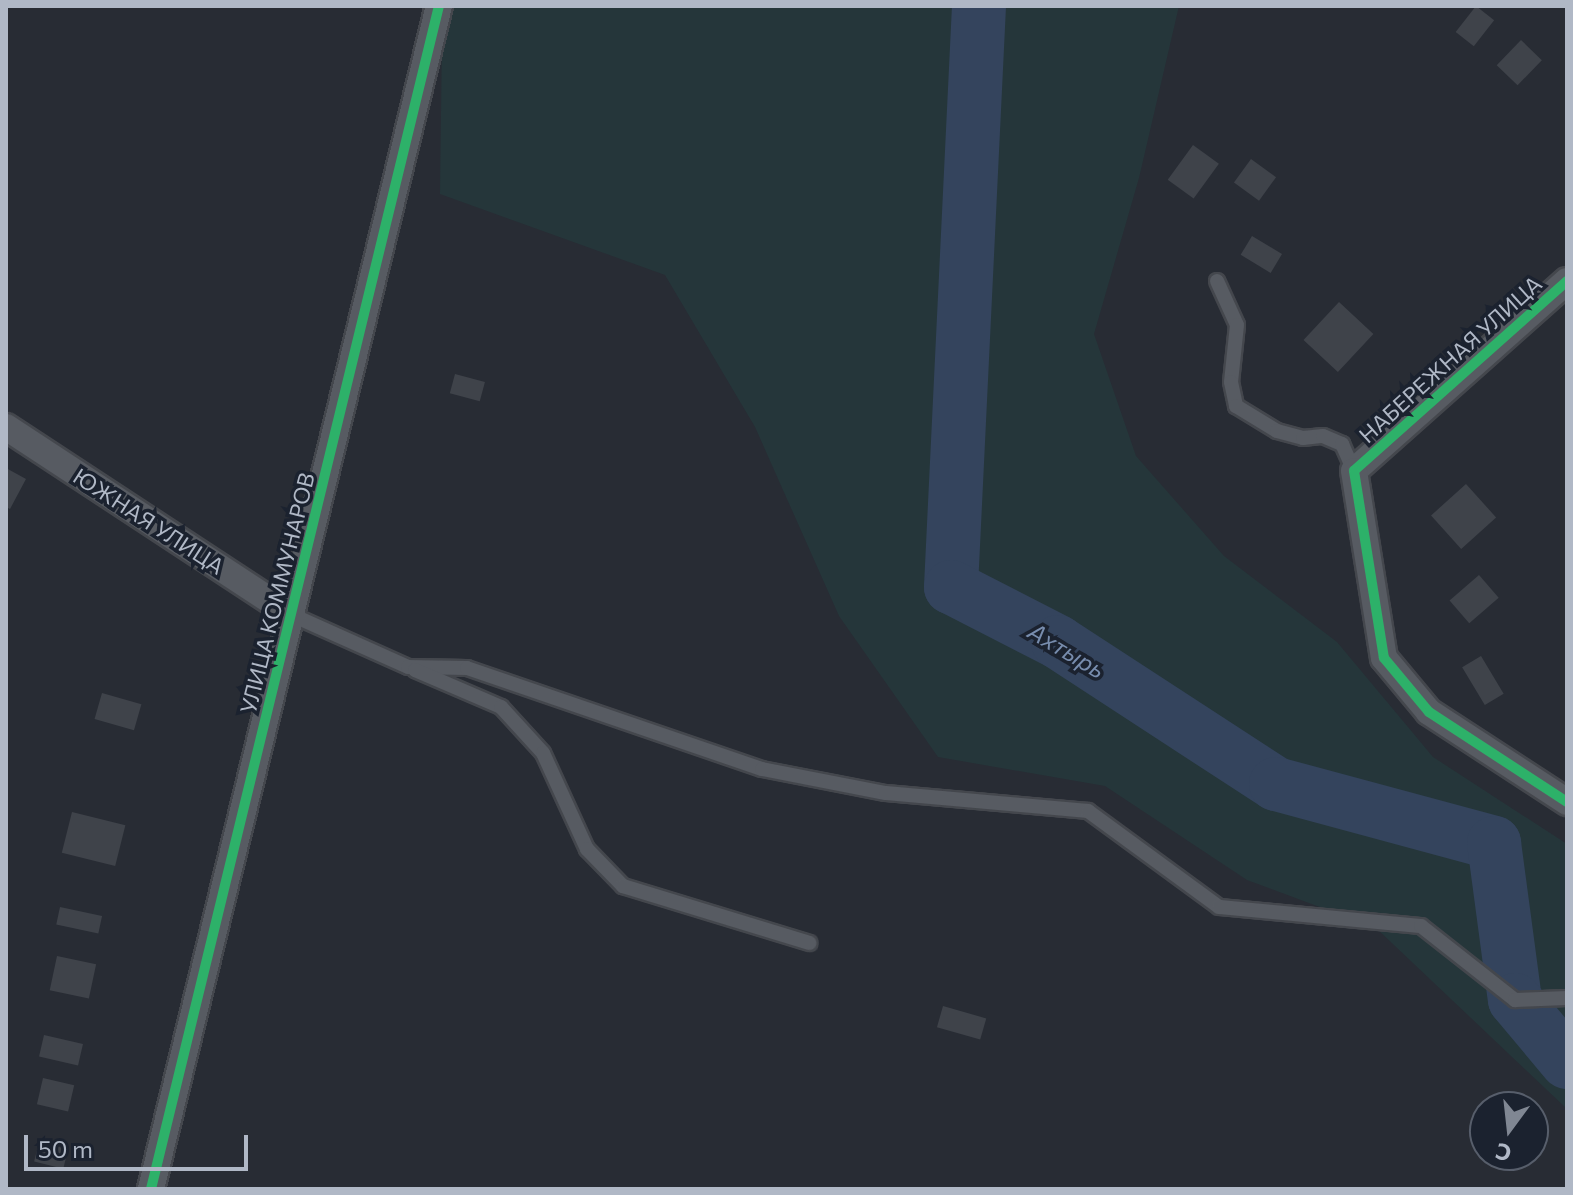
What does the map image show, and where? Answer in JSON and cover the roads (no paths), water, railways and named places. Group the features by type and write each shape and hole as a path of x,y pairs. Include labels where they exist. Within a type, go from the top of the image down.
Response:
{"street":[{"name":"УЛИЦА КОММУНАРОВ","path":"151,1189 439,6"},
{"name":"НАБЕРЕЖНАЯ УЛИЦА","path":"1567,281 1354,471 1384,658 1429,712 1567,802"},
{"name":"ЮЖНАЯ УЛИЦА","path":"6,427 292,615"}],"lane":[{"path":"1217,281 1237,325 1231,382 1236,406 1277,431 1303,438 1323,436 1342,444 1354,471"},
{"path":"292,615 501,707 543,753 587,849 623,886 809,943"},
{"path":"408,667 467,668 762,769 886,793 1088,811 1219,907 1421,926 1515,1000 1567,998"}],"waterway":[{"name":"Ахтырь","path":"979,6 951,587 1058,642 1276,784 1494,843 1515,1000 1567,1062"}]}
